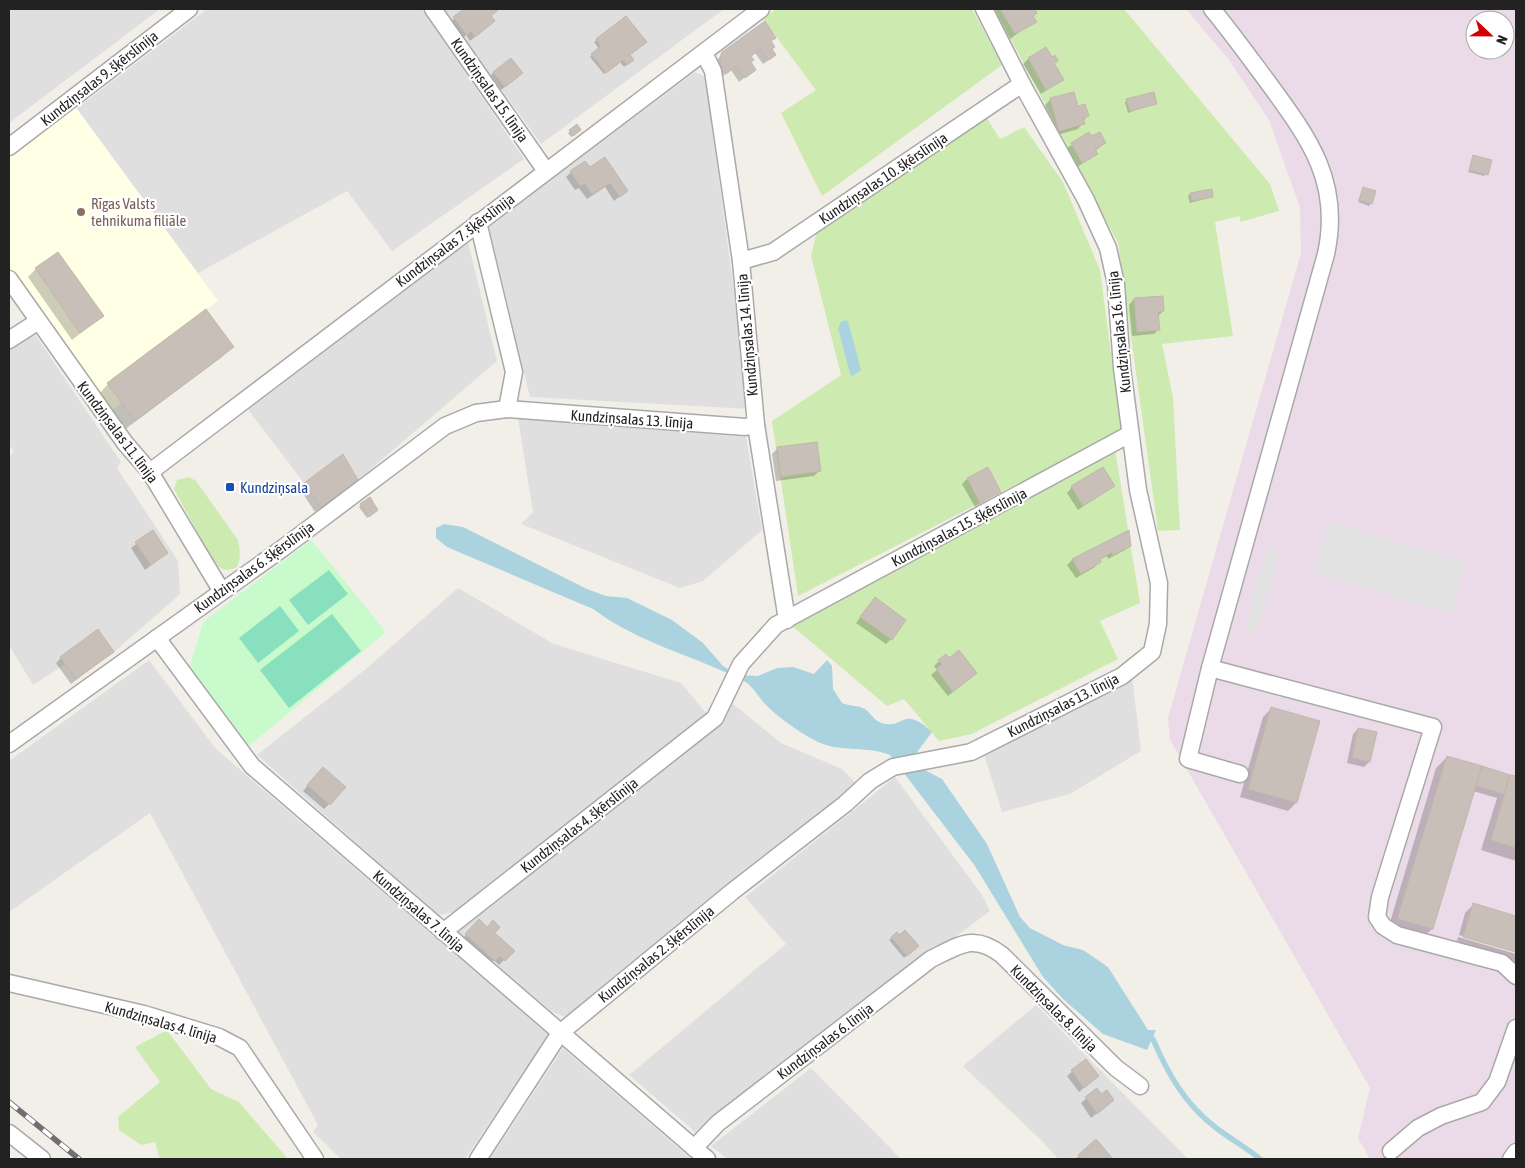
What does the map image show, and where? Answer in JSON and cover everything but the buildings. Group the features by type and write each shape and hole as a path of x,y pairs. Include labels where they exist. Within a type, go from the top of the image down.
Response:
{"street":[{"name":"Kundziņsalas 9. šķērslīnija","path":"9,147 189,9"},
{"name":"Kundziņsalas 15. līnija","path":"433,9 546,171"},
{"name":"Kundziņsalas 7. šķērslīnija","path":"150,472 761,9"},
{"name":"Kundziņsalas 16. līnija","path":"984,9 1022,84 1086,200 1108,248 1116,284 1130,434 1146,533 1158,583 1158,624 1152,652"},
{"path":"1212,9 1311,143 1326,187 1331,224 1326,254 1210,668 1188,759 1240,774"},
{"name":"Kundziņsalas 14. līnija","path":"704,53 712,72 740,261 756,426 787,620"},
{"name":"Kundziņsalas 10. šķērslīnija","path":"740,261 772,252 1022,84"},
{"path":"478,222 514,372 507,409"},
{"name":"Kundziņsalas 11. līnija","path":"9,279 37,322 124,443 150,472 221,590"},
{"path":"9,340 37,322"},
{"name":"Kundziņsalas 13. līnija","path":"507,409 756,426"},
{"name":"Kundziņsalas 6. šķērslīnija","path":"9,744 221,590 283,548 445,426 476,413 507,409"},
{"name":"Kundziņsalas 15. šķērslīnija","path":"714,718 741,664 776,625 1130,434"},
{"name":"Kundziņsalas 7. līnija","path":"157,638 252,766 707,1159"},
{"name":"Kundziņsalas 13. līnija","path":"921,760 944,758 971,752 1122,676 1152,652"},
{"path":"1210,668 1433,727 1380,897 1377,917 1383,926 1398,935 1502,963 1516,976"},
{"name":"Kundziņsalas 4. šķērslīnija","path":"443,932 714,718"},
{"name":"Kundziņsalas 2. šķērslīnija","path":"478,1159 560,1033 733,891 845,804 870,781 893,767 921,760"},
{"name":"Kundziņsalas 8. līnija","path":"964,942 976,942 990,946 1002,955 1021,977 1116,1068 1140,1086"},
{"name":"Kundziņsalas 6. līnija","path":"694,1148 718,1123 916,971 931,960 964,942"},
{"name":"Kundziņsalas 4. līnija","path":"9,983 144,1014 219,1037 240,1048 316,1159"},
{"path":"1391,1150 1418,1128 1441,1116 1482,1102 1497,1082 1516,1028"},
{"path":"9,1133 20,1153 42,1159"},
{"path":"1511,1159 1516,1152"}],"shaded area":[{"path":"9,9 160,9 9,123"},
{"path":"207,9 422,9 524,159 392,251 347,191 198,273 76,109"},
{"path":"443,9 724,9 541,144"},
{"path":"1186,9 1516,9 1516,1159 1370,1159 1358,1138 1370,1088 1170,740 1168,718 1301,253 1300,208 1269,120 1229,60"},
{"path":"695,72 705,77 750,409 530,397 489,227"},
{"name":"Rīgas Valsts tehnikuma filiāle","path":"72,102 218,301 207,309 234,347 135,421 122,403 109,412 9,270 9,154"},
{"path":"468,242 497,361 358,480 321,508 247,408"},
{"path":"34,333 121,462 117,468 178,561 180,594 114,652 76,679 65,664 33,685 9,645 9,456 14,452 9,444 9,349"},
{"path":"518,418 746,437 762,530 703,581 680,588 521,524 533,512"},
{"path":"1329,521 1466,563 1452,614 1315,572"},
{"path":"1267,548 1279,552 1256,634 1244,631"},
{"path":"458,588 554,644 681,683 707,714 462,911 438,915 257,755 366,669"},
{"path":"149,660 216,749 549,1035 465,1159 341,1159 313,1132 318,1125 150,813 9,912 9,761"},
{"path":"1132,677 1141,751 1070,794 1002,812 984,754"},
{"path":"733,704 781,743 842,769 857,784 568,1018 552,1012 458,932"},
{"path":"895,777 982,895 990,911 695,1132 629,1075 786,944 745,897"},
{"path":"1036,1005 1188,1159 1058,1159 1042,1141 963,1066"},
{"path":"563,1048 691,1159 490,1159"},
{"path":"811,1068 901,1159 727,1159 711,1146"}],"green space":[{"path":"776,9 972,9 1002,65 822,196 781,113 816,90 763,19"},
{"path":"995,9 1124,9 1270,184 1279,211 1240,222 1240,216 1215,222 1233,336 1162,344 1173,397 1180,530 1158,531 1118,243"},
{"path":"985,115 1000,139 1024,127 1063,182 1100,270 1121,431 798,596 772,421 841,375 811,256 818,227"},
{"path":"1115,449 1140,603 1100,621 1118,659 972,734 939,741 904,699 887,706 791,625"},
{"name":"Kundziņsala","path":"189,477 196,481 238,540 240,554 237,567 225,570 214,563 174,489 177,480"},
{"path":"311,540 386,632 244,750 188,673 203,622"},
{"path":"329,570 348,594 308,625 289,600"},
{"path":"280,606 299,631 258,663 239,638"},
{"path":"332,614 361,651 289,708 260,670"},
{"path":"167,1030 211,1089 239,1102 288,1159 160,1159 155,1142 141,1145 119,1130 118,1117 160,1082 135,1047"}],"water":[{"path":"848,321 861,370 851,377 838,328 841,322"},
{"path":"444,524 463,527 587,589 606,596 627,598 672,620 703,643 723,666 737,675 758,676 777,668 793,667 814,674 827,660 832,666 833,689 842,703 865,709 879,722 894,724 908,719 922,724 932,732 915,755 921,768 942,779 987,844 1020,917 1030,928 1063,945 1083,950 1108,967 1148,1030 1156,1030 1147,1050 1103,1034 1063,999 1043,977 975,866 890,755 882,752 840,748 817,741 778,716 751,686 744,681 629,631 593,609 447,547 436,538 436,528"}],"waterway":[{"path":"1153,1039 1171,1076 1186,1098 1204,1118 1260,1159"}],"railway":[{"path":"9,1102 79,1159"}],"place":[{"name":"Rīgas Valsts tehnikuma filiāle","path":"81,212"},
{"name":"Kundziņsala","path":"230,487"}]}
